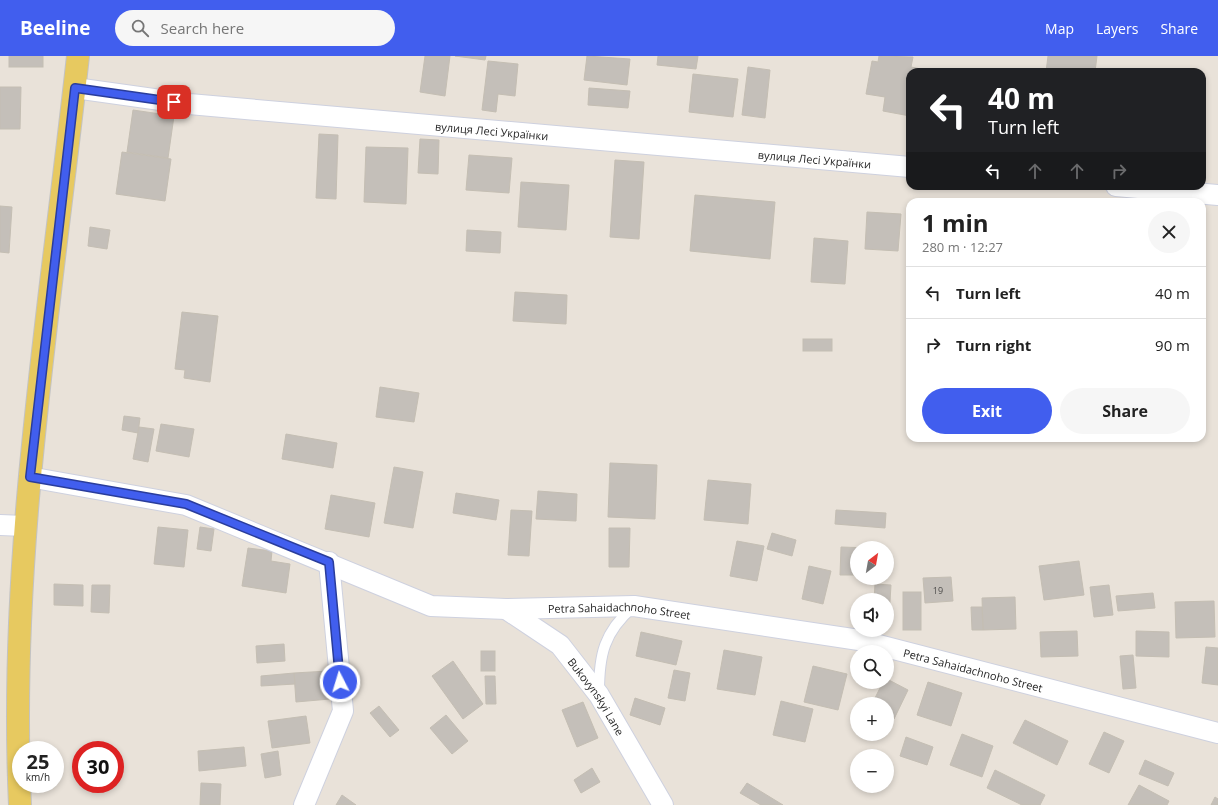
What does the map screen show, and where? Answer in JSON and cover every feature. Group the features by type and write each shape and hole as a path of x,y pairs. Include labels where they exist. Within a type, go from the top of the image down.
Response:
{"main road":[{"path":"20,805 17,759 18,657 25,526 78,56"}],"street":[{"name":"вулиця Лесі Українки","path":"75,88 189,104 906,167"},
{"path":"1161,190 1218,195"},
{"name":"Petra Sahaidachnoho Street","path":"30,477 186,504 329,562 431,606 506,609 634,606 859,640 1218,734"},
{"path":"0,525 25,526"},
{"path":"304,805 342,711 329,562"},
{"name":"Bukovynskyi Lane","path":"506,609 560,645 599,696 663,805"}],"lane":[{"path":"599,696 599,671 605,643 610,631 634,606"}],"building":[{"path":"9,56 43,56 43,67 9,67"},
{"path":"425,56 450,56 445,96 420,92"},
{"path":"455,56 486,56 485,60"},
{"path":"587,56 630,59 627,85 584,80"},
{"path":"658,56 698,56 696,69 657,65"},
{"path":"879,56 913,57 911,67 916,68 906,68 906,115 883,111 885,97 866,94 872,61 878,62"},
{"path":"1048,56 1097,56 1096,68 1046,68"},
{"path":"488,61 518,64 515,96 498,94 496,112 482,110"},
{"path":"748,67 770,70 765,118 742,115"},
{"path":"693,74 738,79 733,117 689,112"},
{"path":"0,87 21,87 20,129 0,129"},
{"path":"589,88 630,91 628,108 588,105"},
{"path":"133,110 174,116 168,158 127,152"},
{"path":"319,134 338,135 336,199 316,198"},
{"path":"420,139 439,140 438,174 418,173"},
{"path":"366,147 408,148 406,204 364,202"},
{"path":"122,152 171,159 165,201 116,194"},
{"path":"469,155 512,158 509,193 466,190"},
{"path":"615,160 644,162 639,239 610,237"},
{"path":"521,182 569,185 566,230 518,227"},
{"path":"695,195 775,202 770,259 690,251"},
{"path":"0,206 12,207 9,253 0,252"},
{"path":"867,212 901,214 898,251 865,249"},
{"path":"90,227 110,230 107,249 88,246"},
{"path":"467,230 501,232 500,253 466,251"},
{"path":"814,238 848,241 845,284 811,282"},
{"path":"515,292 567,295 566,324 513,321"},
{"path":"182,312 218,316 210,382 184,378 185,370 175,369"},
{"path":"803,339 832,339 832,351 803,351"},
{"path":"380,387 419,393 414,422 376,417"},
{"path":"124,416 140,418 138,433 122,430"},
{"path":"161,424 194,429 189,457 156,451"},
{"path":"139,427 154,429 148,462 133,459"},
{"path":"286,434 337,443 333,468 282,459"},
{"path":"610,463 657,465 655,519 608,517"},
{"path":"394,467 423,472 413,528 384,523"},
{"path":"708,480 751,484 748,524 704,520"},
{"path":"538,491 577,494 576,521 536,519"},
{"path":"456,493 499,500 496,520 453,513"},
{"path":"331,495 375,503 369,537 325,529"},
{"path":"511,510 532,511 529,556 508,555"},
{"path":"836,510 886,513 885,528 835,524"},
{"path":"158,527 188,530 184,567 154,564"},
{"path":"200,527 214,529 211,551 197,549"},
{"path":"609,528 630,528 629,567 609,567"},
{"path":"772,533 796,540 792,556 767,549"},
{"path":"737,541 764,546 757,581 730,576"},
{"path":"841,547 850,547 850,575 840,575"},
{"path":"248,548 272,551 271,561 290,564 286,593 242,586"},
{"path":"1079,561 1084,595 1044,600 1039,566"},
{"path":"809,566 831,571 823,604 802,599"},
{"path":"951,577 953,601 925,603 923,578"},
{"path":"54,584 83,585 83,606 54,605"},
{"path":"92,585 110,585 109,613 91,612"},
{"path":"875,585 891,585 891,593 874,593"},
{"path":"1109,585 1113,615 1094,617 1090,587"},
{"path":"903,592 921,592 921,630 903,630"},
{"path":"1153,593 1155,608 1118,611 1116,596"},
{"path":"1015,597 1016,629 983,630 982,598"},
{"path":"1214,601 1215,637 1176,638 1175,602"},
{"path":"971,607 982,607 983,630 972,630"},
{"path":"1077,631 1078,656 1041,657 1040,632"},
{"path":"1136,631 1169,632 1169,657 1136,656"},
{"path":"641,632 682,641 676,665 636,656"},
{"path":"284,644 285,661 257,663 256,646"},
{"path":"1206,647 1218,648 1218,685 1202,683"},
{"path":"724,650 762,657 755,695 717,689"},
{"path":"481,651 495,651 495,671 481,671"},
{"path":"1133,655 1136,688 1123,689 1120,656"},
{"path":"453,661 483,704 463,719 432,676"},
{"path":"813,666 847,674 838,710 804,702"},
{"path":"674,670 690,673 685,701 668,698"},
{"path":"328,671 330,699 296,702 294,673"},
{"path":"294,673 295,684 261,686 261,676"},
{"path":"485,676 495,676 496,704 486,704"},
{"path":"928,682 962,693 951,726 917,715"},
{"path":"894,683 908,690 894,719 894,697 876,697 880,689 894,689"},
{"path":"635,698 665,708 660,725 630,715"},
{"path":"781,701 813,709 805,742 773,735"},
{"path":"583,702 598,738 577,747 562,710"},
{"path":"379,706 399,730 390,737 370,713"},
{"path":"446,715 468,741 452,754 430,728"},
{"path":"306,716 310,743 272,748 268,721"},
{"path":"1025,720 1068,741 1057,765 1013,743"},
{"path":"1104,732 1124,741 1109,773 1089,764"},
{"path":"962,734 993,746 982,777 950,765"},
{"path":"906,737 933,747 927,765 900,756"},
{"path":"244,747 246,766 199,771 198,751"},
{"path":"278,751 281,775 265,778 261,754"},
{"path":"1145,760 1174,773 1168,786 1139,774"},
{"path":"592,768 600,782 581,793 574,780"},
{"path":"995,770 1045,795 1040,805 1022,805 987,788"},
{"path":"201,783 221,784 220,805 200,805"},
{"path":"747,783 783,805 761,805 740,793"},
{"path":"1139,785 1169,801 1167,805 1128,805"},
{"path":"342,795 356,805 336,805"},
{"path":"1215,797 1218,799 1218,805 1211,805"}],"route":[{"path":"174,102 75,88 30,477 186,504 329,562 340,682"}]}
